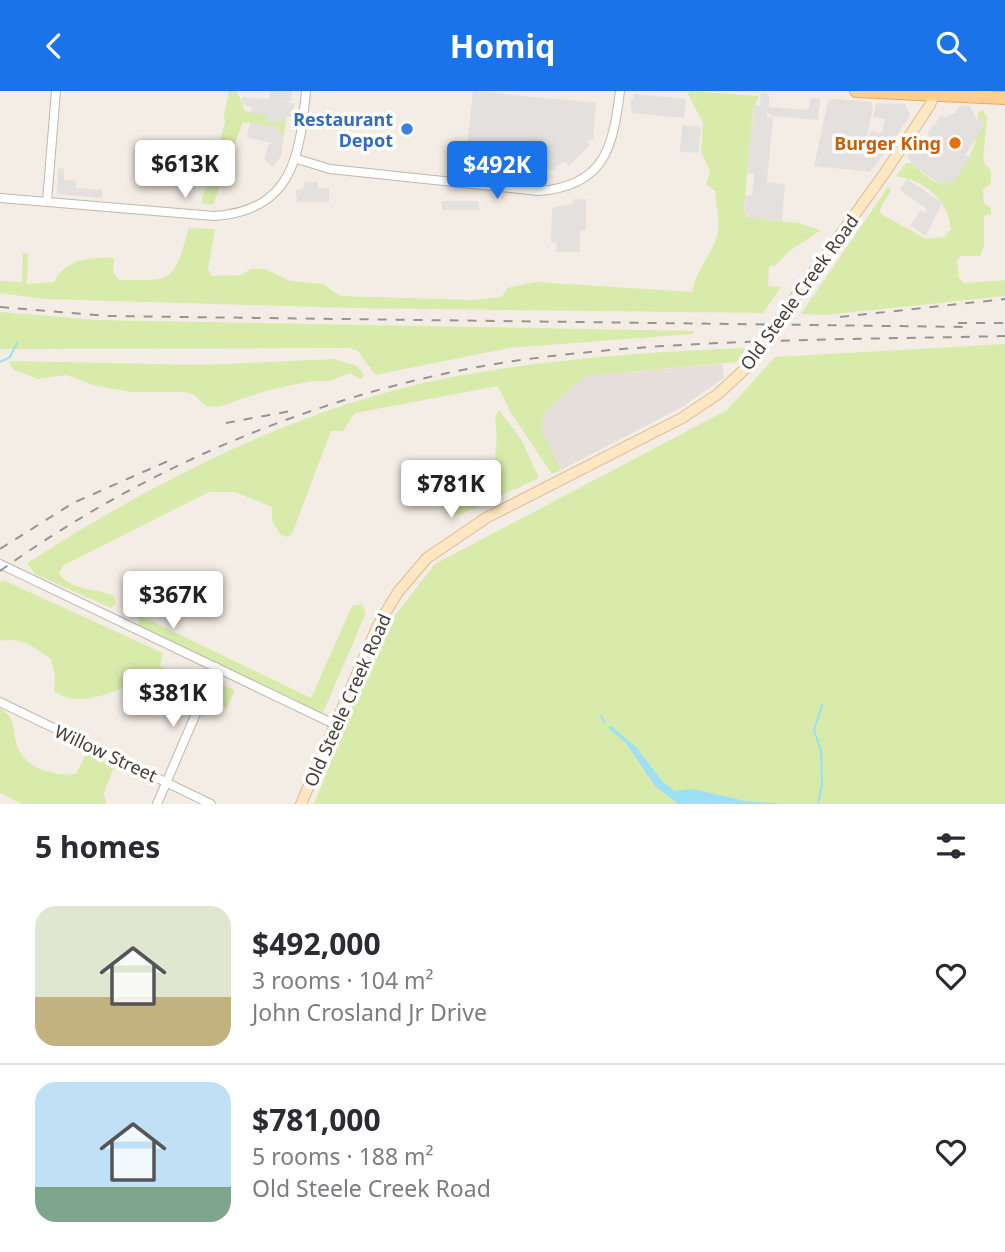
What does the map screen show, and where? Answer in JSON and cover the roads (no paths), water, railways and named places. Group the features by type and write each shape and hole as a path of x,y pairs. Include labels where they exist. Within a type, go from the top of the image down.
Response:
{"main road":[{"path":"856,91 1005,97"},
{"name":"Old Steele Creek Road","path":"301,804 378,625 398,592 427,558 486,518 682,418 718,394 746,368 884,174 935,93"}],"street":[{"path":"47,201 56,91"},
{"path":"0,198 168,213 232,215 273,194 284,184 297,159 306,91"},
{"path":"297,159 327,169 538,191 553,190 580,179 607,154 614,136 620,91"},
{"path":"0,563 336,725"},
{"path":"158,804 216,667"},
{"name":"Willow Street","path":"0,702 211,804"}],"water":[{"path":"611,726 636,747 662,781 675,791 693,789 745,801 785,804 678,804 655,786 626,743 608,728"}],"waterway":[{"path":"0,362 10,357 17,343"},
{"path":"818,804 822,784 821,751 814,730 822,705"},
{"path":"601,716 605,723"}],"railway":[{"path":"840,317 1005,299"},
{"path":"0,307 107,316 969,327"},
{"path":"958,323 1005,323"},
{"path":"0,571 57,532 118,497 245,436 311,411 446,373 514,361 636,348 759,341 1005,336"},
{"path":"226,423 291,411"},
{"path":"0,549 73,503 168,461"}],"place":[{"name":"Restaurant Depot","path":"407,129"},
{"name":"Burger King","path":"955,143"}]}
